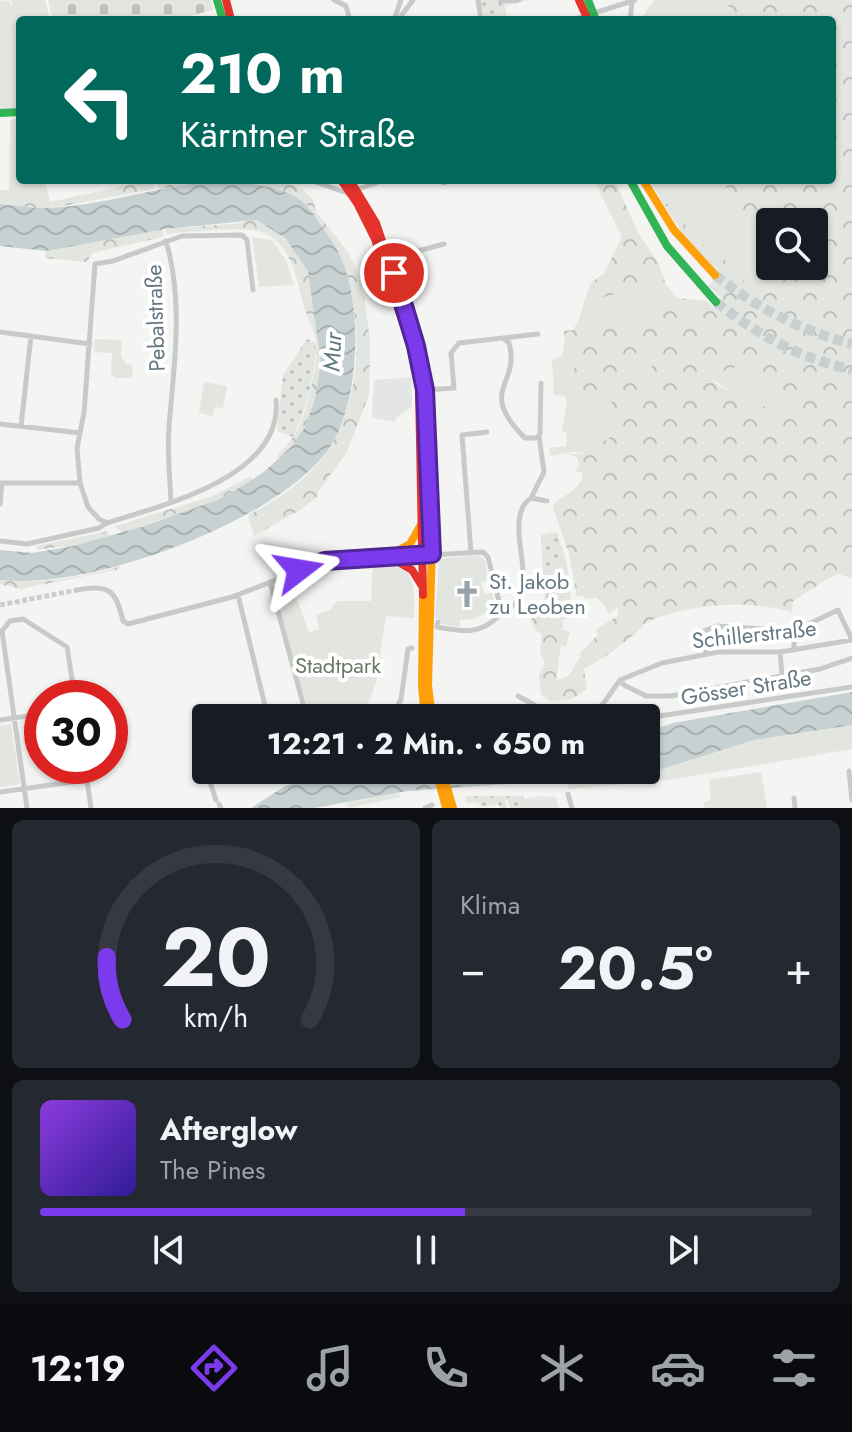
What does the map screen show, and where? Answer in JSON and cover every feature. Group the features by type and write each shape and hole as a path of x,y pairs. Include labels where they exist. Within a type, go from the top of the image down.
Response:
{"main road":[{"path":"579,0 592,16"},
{"path":"588,0 592,16"},
{"path":"346,184 354,191"},
{"path":"351,184 376,223 410,344 419,389 428,554 422,586 424,704"},
{"path":"632,184 645,212 673,256 716,302"},
{"path":"645,184 684,245 715,275"},
{"path":"386,259 416,346 425,390 430,704"},
{"path":"388,556 405,550 413,542 424,519"},
{"path":"388,556 412,570 422,586"},
{"path":"442,784 446,808"},
{"path":"444,784 453,808"}],"street":[{"path":"334,0 346,6 349,16"},
{"path":"399,16 413,0"},
{"path":"501,3 519,0"},
{"path":"585,16 633,1"},
{"path":"320,184 344,193 373,184"},
{"path":"166,241 182,236 242,235 247,240 253,290"},
{"name":"Pebalstraße","path":"90,344 95,264 113,261 166,241 174,288 177,340 168,429 171,502"},
{"path":"386,259 444,244"},
{"path":"0,332 90,344 77,448 80,483 88,507 107,523"},
{"path":"425,390 454,388 451,353 459,343 538,334"},
{"path":"21,426 31,336"},
{"path":"504,339 509,343 511,353 501,392 505,414 524,437 539,436"},
{"path":"474,630 486,628 516,604 521,594 524,574 520,520 524,502 531,498 544,472 539,436 541,383"},
{"path":"0,541 18,545 37,543 99,528 212,487 254,455 275,429 276,400"},
{"path":"0,424 80,433"},
{"path":"471,552 462,435 487,432"},
{"path":"0,504 1,483 80,483"},
{"path":"531,498 547,501"},
{"path":"77,590 99,588 116,596 123,621 133,623 238,595 325,561 471,552 487,554 502,613"},
{"path":"270,582 303,704"},
{"path":"238,595 265,704"},
{"path":"706,653 701,632 717,626 794,631 840,609 852,640"},
{"path":"27,808 1,630 10,621 23,619 67,647 72,680"},
{"path":"438,622 437,627 487,633"},
{"path":"794,631 794,650"},
{"name":"Schillerstraße","path":"603,704 620,680 662,663 706,653 780,652 852,640"},
{"path":"398,704 408,649 412,648"},
{"path":"780,652 782,676"},
{"path":"620,680 646,696 671,696 820,669 852,658"},
{"name":"Gösser Straße","path":"660,716 852,687"},
{"path":"518,696 533,704"},
{"path":"0,720 24,717"},
{"path":"849,771 852,800"},
{"path":"0,792 55,784"},
{"path":"88,784 91,808"},
{"path":"212,784 219,804"},
{"path":"568,794 572,808"},
{"path":"794,798 795,808"},
{"path":"425,808 432,805"}],"shaded area":[{"path":"412,377 412,407 396,418 396,422 372,418 374,380"},
{"path":"556,797 559,808 526,808 524,799"}],"green space":[{"path":"6,0 13,6 11,0 45,0 49,16 16,16 16,110 0,111 0,1"},
{"path":"48,0 211,0 213,10 188,16 52,16"},
{"path":"480,0 529,0 505,6 506,16 483,16"},
{"path":"654,0 719,0 727,3 734,15 729,16 643,16"},
{"path":"719,0 852,0 852,578 838,574 826,580 793,601 792,612 758,606 720,605 682,611 648,622 620,646 584,669 587,689 572,699 550,701 541,694 539,676 545,663 540,652 542,635 530,620 549,608 561,582 562,560 566,559 571,599 567,618 563,620 563,630 570,632 566,647 561,645 556,680 572,671 581,656 579,654 598,635 596,629 618,616 618,608 608,614 597,598 577,597 569,554 553,507 582,478 583,473 575,471 579,465 577,457 567,454 588,454 592,442 609,439 617,418 609,396 588,393 581,388 574,392 566,390 580,347 565,338 564,331 573,330 579,320 637,328 654,313 659,294 643,286 601,298 585,298 591,283 604,273 622,237 596,184 617,184 637,231 659,264 666,285 678,298 706,301 714,308 722,299 708,286 719,275 683,234 655,190 699,241 739,271 745,282 828,280 828,208 756,208 756,238 724,184 836,184 836,16 728,16 733,15 727,3","holes":["640,342 649,345 654,354 651,369 644,381 638,383 632,364","736,367 775,390 802,399 801,412 813,419 801,434 794,419 773,416 770,409 719,386 711,379 715,374"]},
{"path":"16,119 16,184 46,184 50,202 0,196 0,190 9,190 10,120"},
{"path":"132,184 154,184 155,189 37,208 0,204 0,196 50,202"},
{"path":"157,184 200,184 158,189"},
{"path":"241,184 288,184 303,190 313,199 316,212 348,252 359,276 370,340 369,395 347,452 318,496 254,536 248,515 284,494 305,477 331,445 352,392 356,363 353,303 335,248 308,206 257,186"},
{"path":"652,184 724,184 756,238 756,280 771,282 745,282 685,227"},
{"path":"250,219 268,225 298,254 311,279 318,317 321,364 316,395 301,434 279,458 277,455 294,436 303,416 314,376 316,351 315,336 291,262 281,245 265,233 217,230 167,234 165,229 243,223"},
{"path":"162,229 164,236 92,253 87,262 45,258 46,251"},
{"path":"252,237 272,240 286,260 294,285 259,287"},
{"path":"644,285 659,293 654,313 637,328 579,320 585,298 601,298"},
{"path":"565,338 580,347 580,358 571,374 588,393 609,396 617,418 609,439 588,454 574,452 551,456 549,448 566,446 567,432 562,431 567,402 564,396 554,395 552,360 562,356"},
{"path":"95,339 122,340 121,356 126,364 133,365 132,378 115,378 111,373 112,353 94,352"},
{"path":"307,339 316,343 314,367 306,403 293,437 277,431 283,375"},
{"path":"639,342 650,345 654,353 651,369 644,381 637,383 632,364"},
{"path":"736,366 775,390 802,399 814,418 801,434 711,379 715,374"},
{"path":"204,382 227,386 223,408 214,407 213,416 199,413"},
{"path":"251,476 252,480 220,499 122,533 115,526 213,496"},
{"path":"108,531 110,536 66,548 37,550 37,546"},
{"path":"557,532 566,559 562,560 557,607 545,608 541,535"},
{"path":"478,555 485,560 489,580 481,582 484,594 492,593 496,613 494,616 491,611 473,619 460,620 460,627 442,624 440,619 435,618 439,559"},
{"name":"Stadtpark","path":"373,561 397,565 410,576 414,618 386,616 376,683 368,704 306,704 273,587 290,579 309,633 319,629 316,615 330,610 337,601 371,601"},
{"path":"120,566 121,569 20,589 0,584 0,580 61,579"},
{"path":"11,724 20,784 0,787 0,726"},
{"path":"852,725 852,749 660,780 660,770 754,740"},
{"path":"761,772 767,808 704,808 704,802 711,800 709,780"},
{"path":"567,784 622,784 569,789"},
{"path":"398,793 401,797 349,808 346,803"},
{"path":"466,796 523,796 526,808 510,808 507,800 507,808 500,808 498,804 480,807 479,803 465,802"}],"water":[{"name":"Mur","path":"247,184 285,192 303,202 330,238 345,268 354,311 351,386 338,432 328,450 303,477 225,526 129,563 37,581 0,580 0,550 32,553 73,546 141,527 220,499 265,471 292,446 305,427 315,399 321,363 308,271 285,238 257,220 165,229 46,251 0,246 0,204 37,208 82,205 176,187"},
{"path":"852,692 852,725 754,740 660,770 660,727"},
{"path":"506,784 408,791 314,808 251,808 285,786"}],"tunnel":[{"path":"715,275 780,317 852,344"},
{"path":"716,302 780,344 814,359 852,370"},
{"path":"0,605 77,590"}],"traffic: fast":[{"path":"217,0 222,16"},
{"path":"588,0 594,16"},
{"path":"0,113 16,112"},
{"path":"632,184 667,246 716,302"}],"traffic: slow":[{"path":"645,184 674,230 715,275"},
{"path":"426,438 432,543 428,685 430,704"},
{"path":"388,556 410,544 422,523"},
{"path":"423,595 424,704"},
{"path":"440,784 446,808"},
{"path":"446,784 453,808"}],"traffic: jam":[{"path":"226,0 230,16"},
{"path":"579,0 586,16"},
{"path":"344,184 375,239 410,344 419,389 423,595"},
{"path":"352,184 376,223 408,318"},
{"path":"389,556 412,570 422,586"}],"place":[{"name":"St. Jakob zu Leoben","path":"467,594"}],"route":[{"path":"299,570 325,561 432,554 425,390 416,346 394,273"}]}
